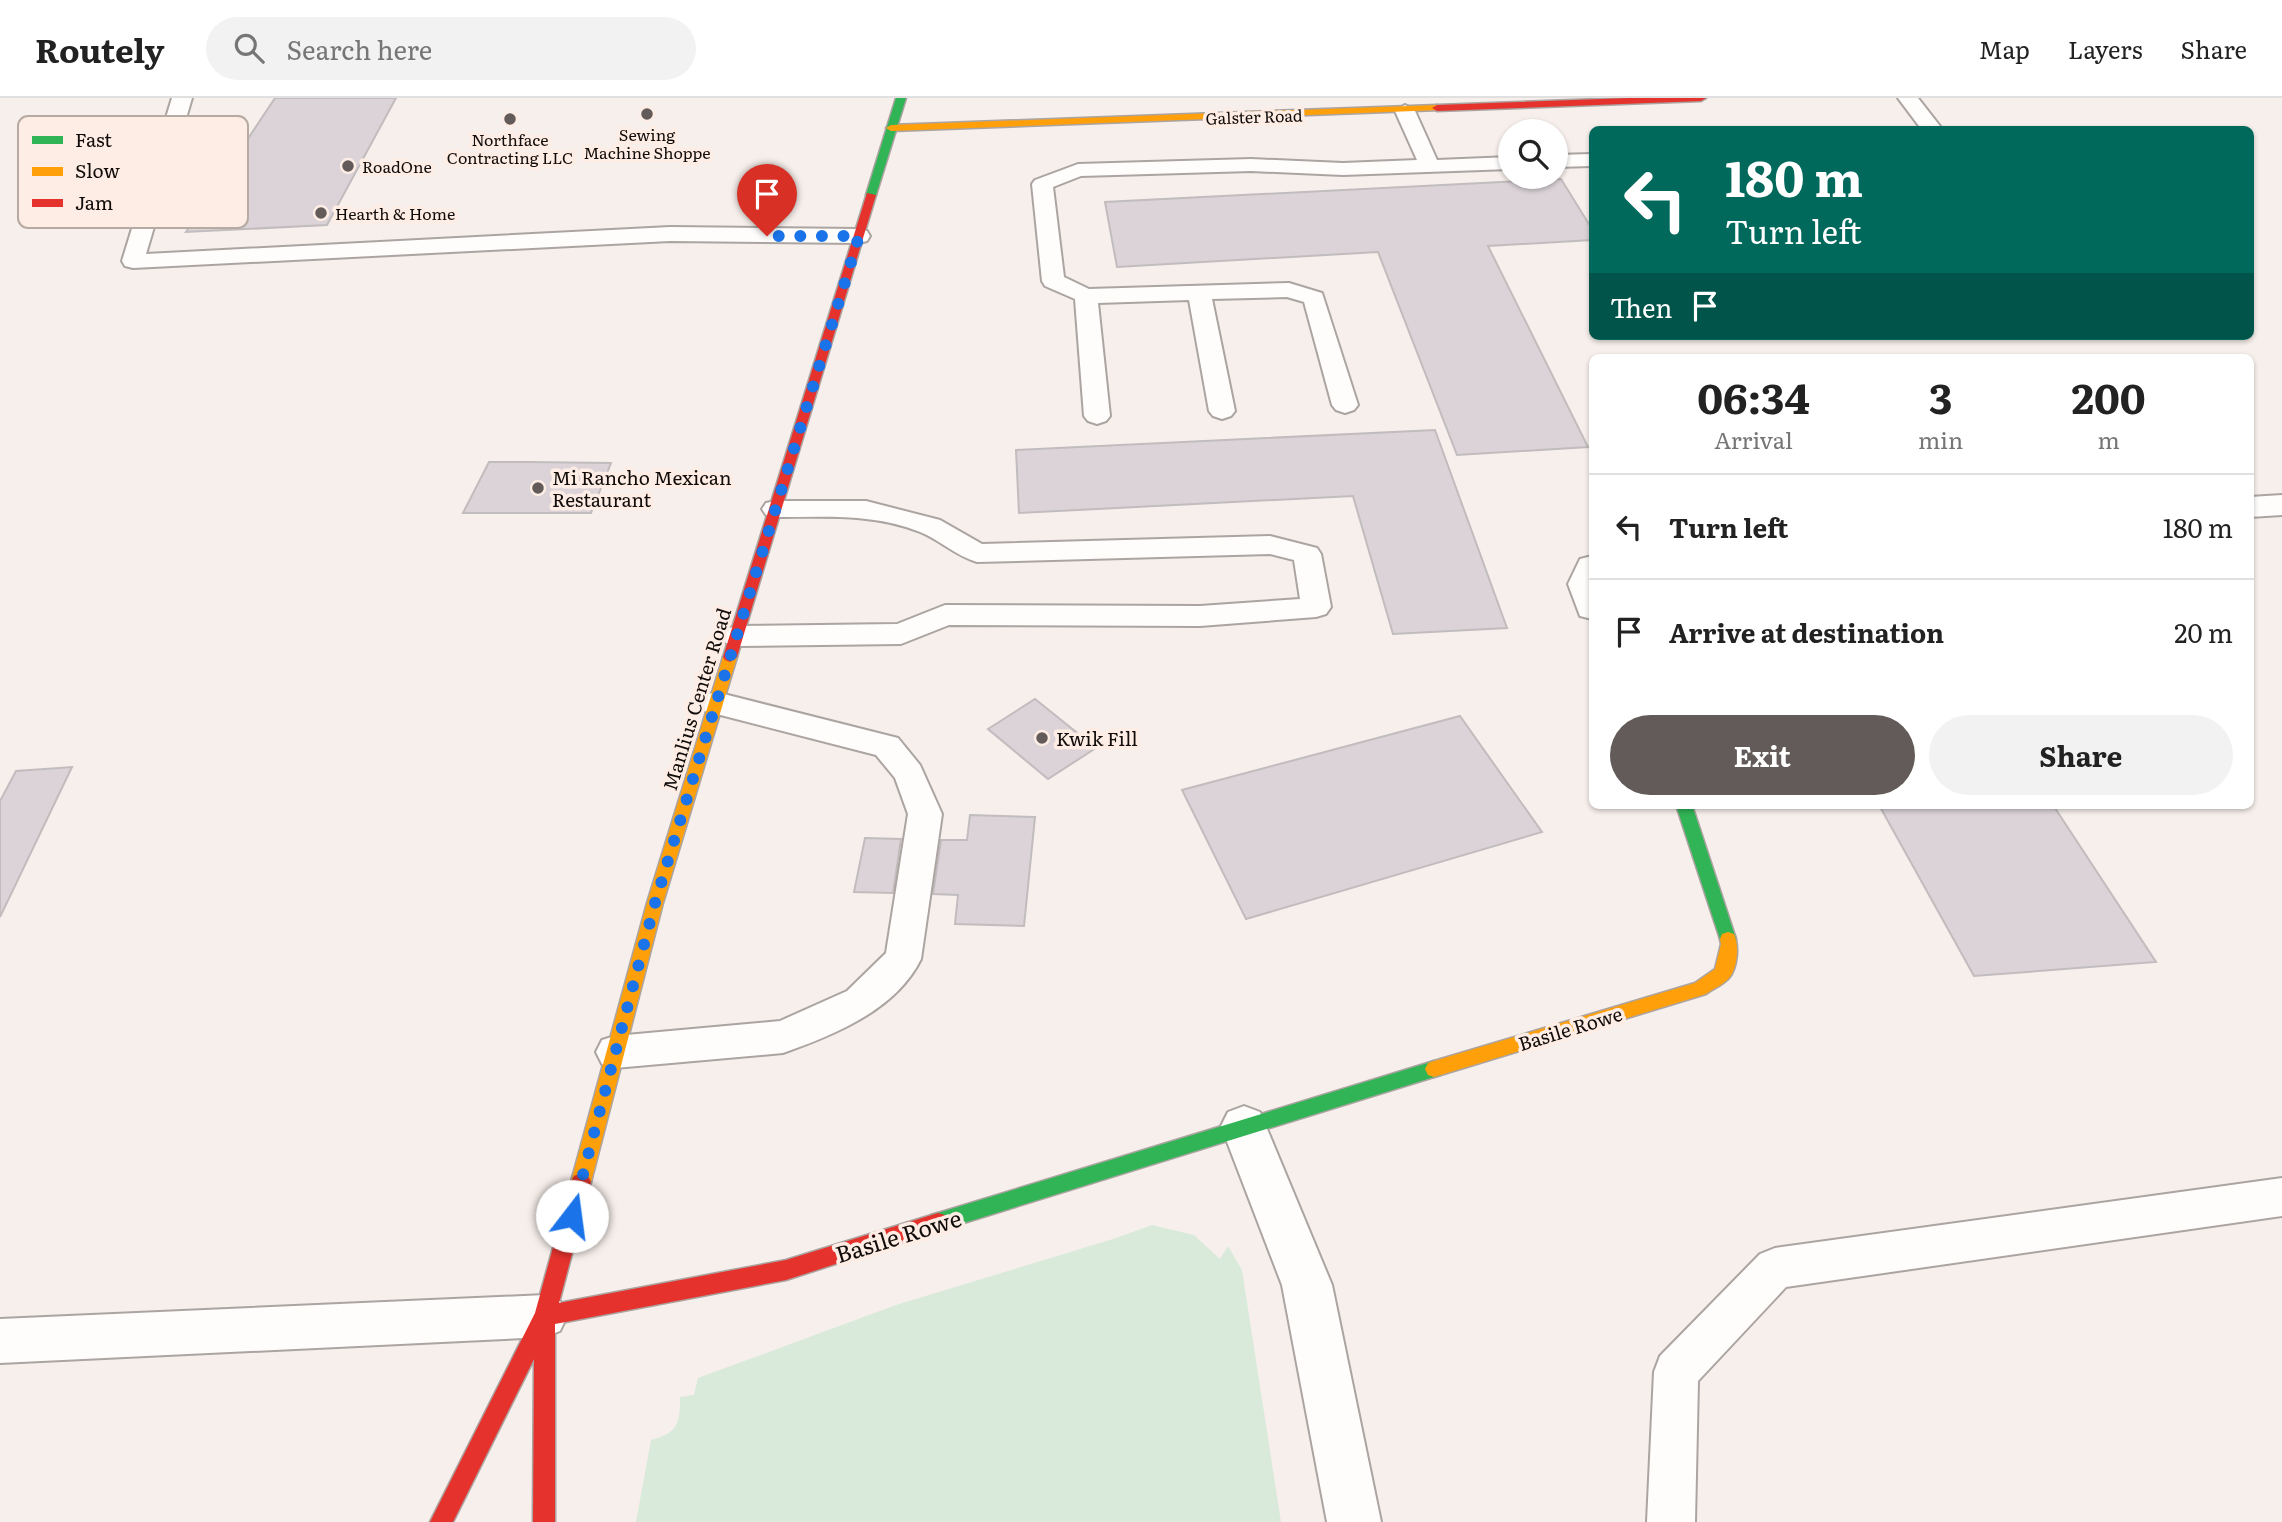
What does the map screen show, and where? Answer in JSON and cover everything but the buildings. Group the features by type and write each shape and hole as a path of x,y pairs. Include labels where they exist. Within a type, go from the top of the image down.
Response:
{"street":[{"name":"Manlius Center Road","path":"440,1522 545,1316 655,903 901,98"},
{"name":"Galster Road","path":"891,128 1701,98"},
{"path":"2254,507 2282,505"},
{"path":"1589,574 1585,584 1589,598"},
{"name":"Basile Rowe","path":"545,1316 786,1270 1244,1126 1700,989 1723,973 1730,944 1685,809"},
{"path":"1244,1126 1307,1285 1354,1522"},
{"name":"Manlius Center Road","path":"544,1522 545,1316"}],"lane":[{"path":"177,116 182,98"},
{"path":"1908,98 1930,126"},
{"path":"1405,111 1430,166"},
{"path":"1345,405 1314,298 1289,290 1086,296 1053,281 1042,184 1079,170 1251,165 1343,169 1498,163"},
{"path":"1568,163 1589,164"},
{"path":"144,228 134,261 670,234 859,236"},
{"path":"1199,293 1222,411"},
{"path":"1086,296 1097,416"},
{"path":"737,636 901,634 945,615 1200,616 1316,607 1307,554 1270,545 977,553 930,526 866,509 776,509"},
{"path":"615,1052 783,1037 860,1002 903,959 925,814 909,773 887,746 716,704"},
{"path":"1671,1522 1676,1372 1775,1268 2282,1197"},
{"path":"0,1341 545,1316"}],"green space":[{"path":"1152,1225 1194,1235 1220,1259 1228,1246 1242,1270 1281,1522 636,1522 651,1440 667,1434 676,1426 680,1397 694,1395 698,1378 896,1305"}],"traffic: fast":[{"path":"871,195 901,98"},
{"path":"1685,809 1728,939"},
{"path":"938,1222 1434,1069"}],"traffic: slow":[{"path":"891,128 1437,108"},
{"path":"581,1182 655,903 730,657"},
{"path":"1434,1069 1700,989 1723,973 1730,944 1728,939"}],"traffic: jam":[{"path":"1437,108 1701,98"},
{"path":"730,657 871,195"},
{"path":"441,1522 545,1316 581,1182"},
{"path":"545,1316 786,1270 938,1222"},
{"path":"544,1522 545,1325"}],"place":[{"name":"Sewing Machine Shoppe","path":"647,114"},
{"name":"Northface Contracting LLC","path":"510,119"},
{"name":"RoadOne","path":"348,166"},
{"name":"Hearth & Home","path":"321,213"},
{"name":"Mi Rancho Mexican Restaurant","path":"538,488"},
{"name":"Kwik Fill","path":"1042,738"}],"route":[{"path":"572,1216 655,903 859,236 767,236"}]}
